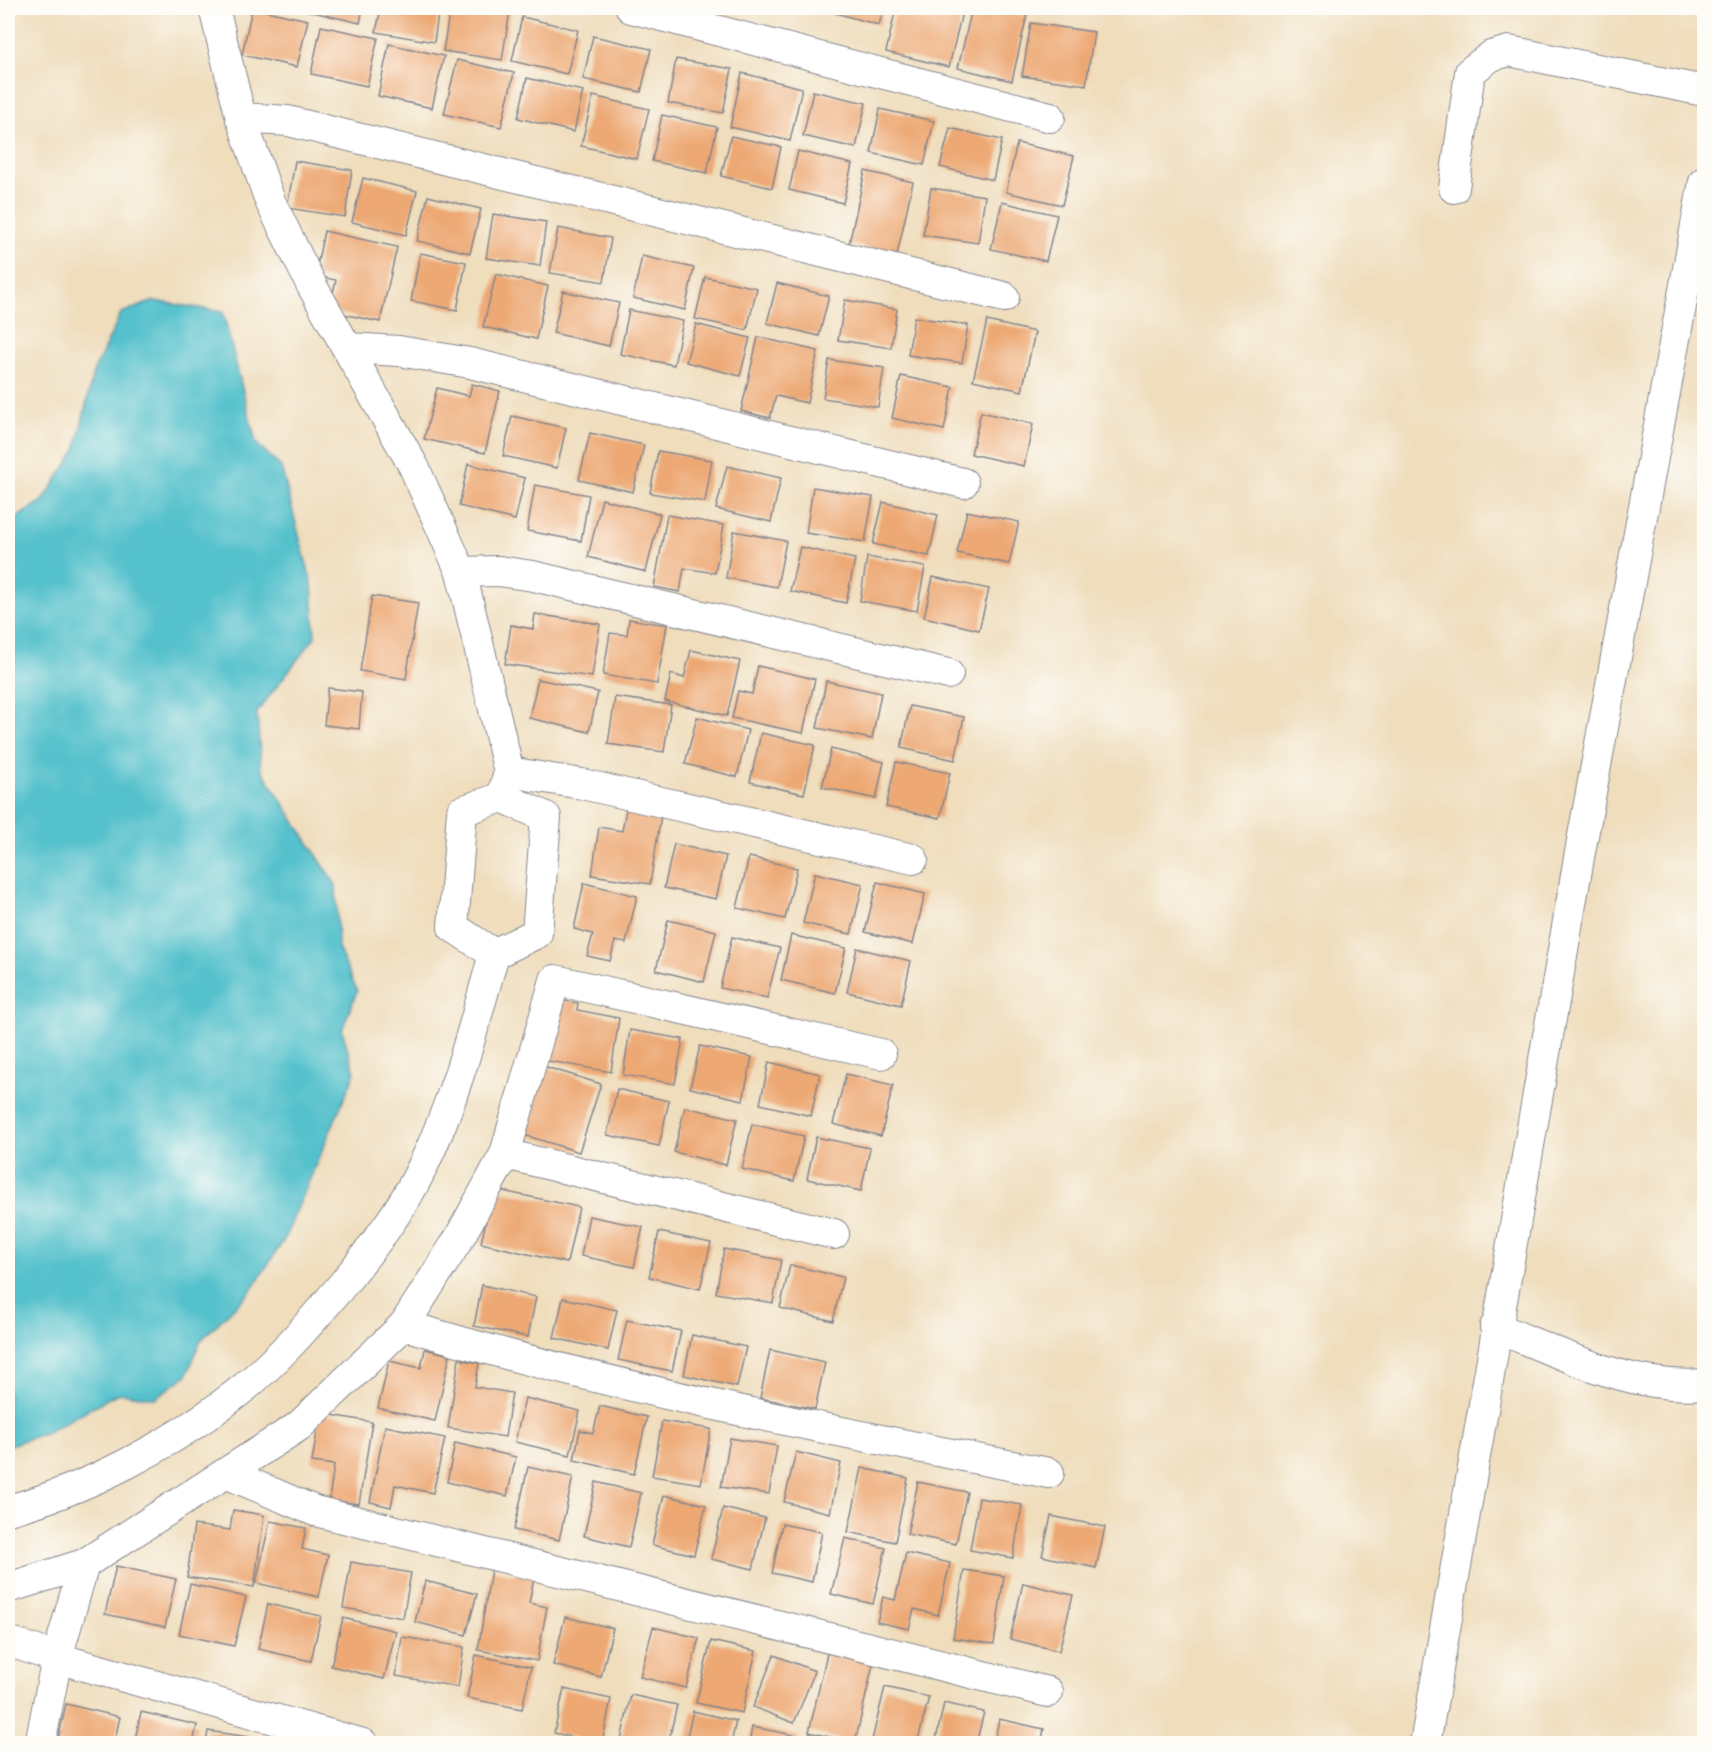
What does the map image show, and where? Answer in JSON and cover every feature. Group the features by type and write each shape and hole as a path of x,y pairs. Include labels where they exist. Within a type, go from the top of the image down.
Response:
{"street":[{"path":"8,1510 41,1501 139,1459 237,1394 309,1324 374,1247 422,1169 458,1080 494,954 537,933 546,817 505,784 461,572 414,467 312,286 270,201 241,118 214,8"},
{"path":"631,8 1050,117"},
{"path":"1454,188 1470,72 1491,56 1509,51 1704,91"},
{"path":"241,118 288,121 1004,297"},
{"path":"1425,1743 1495,1327 1704,183"},
{"path":"348,348 399,351 470,363 963,483"},
{"path":"461,572 499,571 533,576 948,674"},
{"path":"494,954 453,927 462,811 505,784 582,784 913,859"},
{"path":"8,1588 84,1564 228,1474 299,1426 404,1325 459,1240 505,1154 555,980 881,1054"},
{"path":"505,1154 834,1234"},
{"path":"404,1325 482,1349 767,1418 1049,1473"},
{"path":"1495,1327 1634,1380 1679,1386 1704,1384"},
{"path":"228,1474 315,1511 1048,1692"},
{"path":"40,1743 57,1658 84,1564"},
{"path":"8,1641 57,1658 363,1743"}],"water":[{"path":"154,301 223,312 256,443 281,467 312,584 315,637 257,712 261,769 336,885 338,948 357,991 342,1030 355,1073 284,1240 250,1292 201,1340 187,1375 155,1398 118,1393 47,1432 8,1446 8,523 43,501 76,450 93,373 121,313"}],"building":[{"path":"252,8 308,20 297,67 242,55"},
{"path":"304,8 363,8 360,23 304,10"},
{"path":"381,8 439,8 434,42 376,32"},
{"path":"450,8 510,11 502,60 443,51"},
{"path":"829,8 884,8 879,25 828,11"},
{"path":"896,8 963,8 949,67 886,52"},
{"path":"972,8 994,8 1027,15 1012,81 958,68"},
{"path":"522,17 578,30 567,74 512,61"},
{"path":"1031,23 1094,32 1086,85 1022,76"},
{"path":"321,26 378,38 367,86 311,74"},
{"path":"593,36 651,49 641,92 583,79"},
{"path":"389,44 444,56 432,108 378,96"},
{"path":"676,59 732,69 723,113 668,103"},
{"path":"457,60 514,73 501,127 444,114"},
{"path":"742,73 802,88 790,141 730,127"},
{"path":"527,78 583,91 574,132 518,118"},
{"path":"813,91 866,103 856,148 803,136"},
{"path":"593,96 649,109 637,159 581,146"},
{"path":"880,109 934,121 924,165 871,153"},
{"path":"662,115 717,127 707,173 652,161"},
{"path":"950,128 1002,140 993,180 940,167"},
{"path":"731,136 781,147 772,188 721,176"},
{"path":"1017,143 1074,156 1062,205 1006,192"},
{"path":"798,151 852,164 843,203 789,190"},
{"path":"295,161 352,170 345,217 287,208"},
{"path":"865,171 913,182 897,255 849,244"},
{"path":"363,178 417,191 406,235 352,222"},
{"path":"931,188 985,196 978,243 923,235"},
{"path":"428,196 481,209 470,253 417,241"},
{"path":"1002,202 1057,215 1046,261 991,249"},
{"path":"493,214 546,222 540,266 486,258"},
{"path":"558,228 611,238 604,282 550,273"},
{"path":"324,231 397,247 380,322 329,311 336,280 315,276"},
{"path":"420,253 466,262 457,310 411,301"},
{"path":"642,256 694,268 685,310 633,298"},
{"path":"496,274 548,286 536,339 483,327"},
{"path":"705,277 757,288 747,330 695,319"},
{"path":"777,283 829,296 819,336 767,323"},
{"path":"563,291 619,303 609,346 553,333"},
{"path":"845,300 897,309 891,348 838,340"},
{"path":"629,310 683,321 674,365 620,354"},
{"path":"914,317 968,325 962,363 908,355"},
{"path":"987,321 1035,332 1022,391 973,380"},
{"path":"696,324 750,338 740,376 686,362"},
{"path":"758,337 818,351 807,403 776,396 770,418 741,411"},
{"path":"829,360 884,368 878,407 823,398"},
{"path":"901,376 953,387 944,430 892,418"},
{"path":"472,384 500,391 485,453 424,439 437,388 469,396"},
{"path":"981,412 1033,424 1024,466 971,454"},
{"path":"512,416 566,428 557,468 503,456"},
{"path":"590,433 644,445 633,492 579,480"},
{"path":"658,451 712,460 705,502 650,493"},
{"path":"468,464 525,478 515,520 459,506"},
{"path":"727,466 781,478 771,522 716,509"},
{"path":"535,485 589,495 581,541 527,531"},
{"path":"813,487 873,497 865,542 806,533"},
{"path":"602,499 660,514 646,572 588,557"},
{"path":"883,502 938,515 929,556 873,544"},
{"path":"967,511 1019,522 1009,564 957,553"},
{"path":"667,515 724,525 715,573 684,568 680,592 654,587"},
{"path":"734,531 786,541 777,587 726,578"},
{"path":"800,547 855,559 846,603 790,591"},
{"path":"867,557 925,567 917,611 860,601"},
{"path":"933,577 989,589 979,630 924,617"},
{"path":"372,596 418,603 406,679 360,671"},
{"path":"535,614 600,624 592,677 505,664 511,625 533,629"},
{"path":"629,619 667,625 657,684 603,675 610,633 627,635"},
{"path":"691,650 740,661 727,716 665,701 671,674 684,678"},
{"path":"758,666 815,679 803,733 732,718 738,691 752,694"},
{"path":"538,679 598,692 589,732 529,718"},
{"path":"826,681 881,693 872,739 817,728"},
{"path":"328,688 362,692 359,729 324,725"},
{"path":"615,697 671,705 664,752 608,744"},
{"path":"910,706 964,717 955,760 901,748"},
{"path":"697,717 748,730 737,777 685,764"},
{"path":"761,733 815,745 804,794 750,782"},
{"path":"831,749 884,762 876,799 822,787"},
{"path":"896,762 950,773 940,818 886,807"},
{"path":"626,809 661,815 650,884 592,875 599,827 622,831"},
{"path":"674,844 726,856 716,899 664,888"},
{"path":"749,857 797,868 785,919 737,908"},
{"path":"815,873 863,884 851,934 803,923"},
{"path":"877,882 925,894 913,944 865,932"},
{"path":"584,883 637,896 626,943 615,941 610,961 587,956 593,934 574,929"},
{"path":"668,920 716,931 704,982 656,970"},
{"path":"791,935 846,948 835,993 781,980"},
{"path":"732,937 780,948 767,998 720,988"},
{"path":"857,948 911,961 901,1005 847,992"},
{"path":"554,999 578,1003 577,1010 619,1018 611,1072 543,1060"},
{"path":"630,1030 683,1039 675,1084 623,1075"},
{"path":"700,1046 752,1057 743,1100 690,1088"},
{"path":"769,1062 820,1074 811,1116 760,1104"},
{"path":"543,1066 601,1084 579,1152 521,1134"},
{"path":"846,1074 893,1085 881,1136 833,1124"},
{"path":"617,1089 669,1101 659,1146 607,1135"},
{"path":"685,1107 737,1119 726,1165 674,1152"},
{"path":"752,1124 804,1136 794,1181 742,1169"},
{"path":"816,1137 870,1148 861,1191 807,1179"},
{"path":"493,1189 579,1207 567,1263 481,1243"},
{"path":"589,1216 643,1227 634,1267 581,1256"},
{"path":"659,1232 711,1243 700,1289 649,1277"},
{"path":"724,1249 781,1260 773,1303 716,1293"},
{"path":"790,1265 843,1277 833,1321 780,1308"},
{"path":"482,1285 536,1297 528,1337 474,1326"},
{"path":"563,1298 617,1310 608,1350 554,1338"},
{"path":"627,1320 681,1331 672,1371 618,1360"},
{"path":"692,1335 746,1347 737,1387 684,1375"},
{"path":"425,1349 450,1355 435,1421 378,1408 389,1361 421,1368"},
{"path":"770,1350 825,1362 815,1409 760,1398"},
{"path":"459,1359 479,1363 475,1387 512,1393 505,1437 448,1428"},
{"path":"525,1398 580,1411 570,1455 515,1442"},
{"path":"600,1406 647,1417 634,1474 574,1460 580,1430 593,1433"},
{"path":"320,1413 372,1422 359,1504 329,1500 334,1465 312,1462"},
{"path":"662,1421 711,1429 701,1484 652,1476"},
{"path":"385,1426 445,1438 433,1493 395,1485 391,1507 370,1502"},
{"path":"730,1438 777,1446 769,1494 721,1487"},
{"path":"455,1443 516,1457 507,1496 447,1482"},
{"path":"796,1452 841,1463 830,1513 784,1502"},
{"path":"528,1467 573,1477 559,1540 514,1530"},
{"path":"862,1468 908,1478 895,1542 848,1532"},
{"path":"596,1482 641,1493 629,1547 584,1536"},
{"path":"918,1482 967,1492 956,1544 907,1534"},
{"path":"664,1495 706,1505 694,1555 652,1545"},
{"path":"979,1498 1022,1505 1013,1558 970,1550"},
{"path":"723,1508 765,1518 753,1569 711,1559"},
{"path":"233,1510 264,1515 254,1587 187,1577 194,1525 230,1530"},
{"path":"1051,1516 1105,1527 1096,1568 1042,1556"},
{"path":"270,1521 306,1528 302,1549 328,1555 319,1597 256,1583"},
{"path":"782,1524 822,1532 812,1582 772,1573"},
{"path":"845,1538 886,1548 873,1604 831,1594"},
{"path":"906,1553 950,1563 938,1615 914,1609 909,1629 877,1622 883,1597 895,1600"},
{"path":"351,1562 411,1573 403,1618 343,1608"},
{"path":"116,1566 176,1579 165,1627 105,1614"},
{"path":"491,1570 534,1578 529,1603 547,1607 537,1661 478,1650"},
{"path":"964,1570 1004,1576 994,1644 953,1638"},
{"path":"425,1581 477,1594 466,1635 415,1622"},
{"path":"1023,1583 1073,1595 1059,1651 1010,1639"},
{"path":"190,1584 246,1597 234,1646 179,1634"},
{"path":"268,1604 321,1616 311,1661 258,1649"},
{"path":"565,1617 613,1628 601,1677 553,1665"},
{"path":"343,1618 396,1631 384,1679 331,1666"},
{"path":"653,1627 699,1638 686,1688 640,1677"},
{"path":"402,1637 464,1647 458,1687 396,1676"},
{"path":"711,1641 756,1651 742,1713 696,1703"},
{"path":"828,1649 874,1660 855,1743 809,1732"},
{"path":"476,1655 531,1667 522,1709 467,1698"},
{"path":"774,1655 815,1671 794,1723 753,1707"},
{"path":"885,1687 929,1697 917,1744 871,1744"},
{"path":"564,1689 611,1699 602,1744 554,1733"},
{"path":"631,1695 677,1705 668,1744 620,1744"},
{"path":"944,1703 984,1712 976,1744 935,1744"},
{"path":"66,1704 120,1717 114,1744 57,1744"},
{"path":"693,1711 736,1721 731,1744 685,1744"},
{"path":"141,1712 197,1725 193,1744 134,1744"},
{"path":"999,1719 1044,1729 1041,1744 994,1744"},
{"path":"752,1727 799,1736 798,1744 749,1744"},
{"path":"208,1731 262,1739 261,1744 206,1744"}]}
